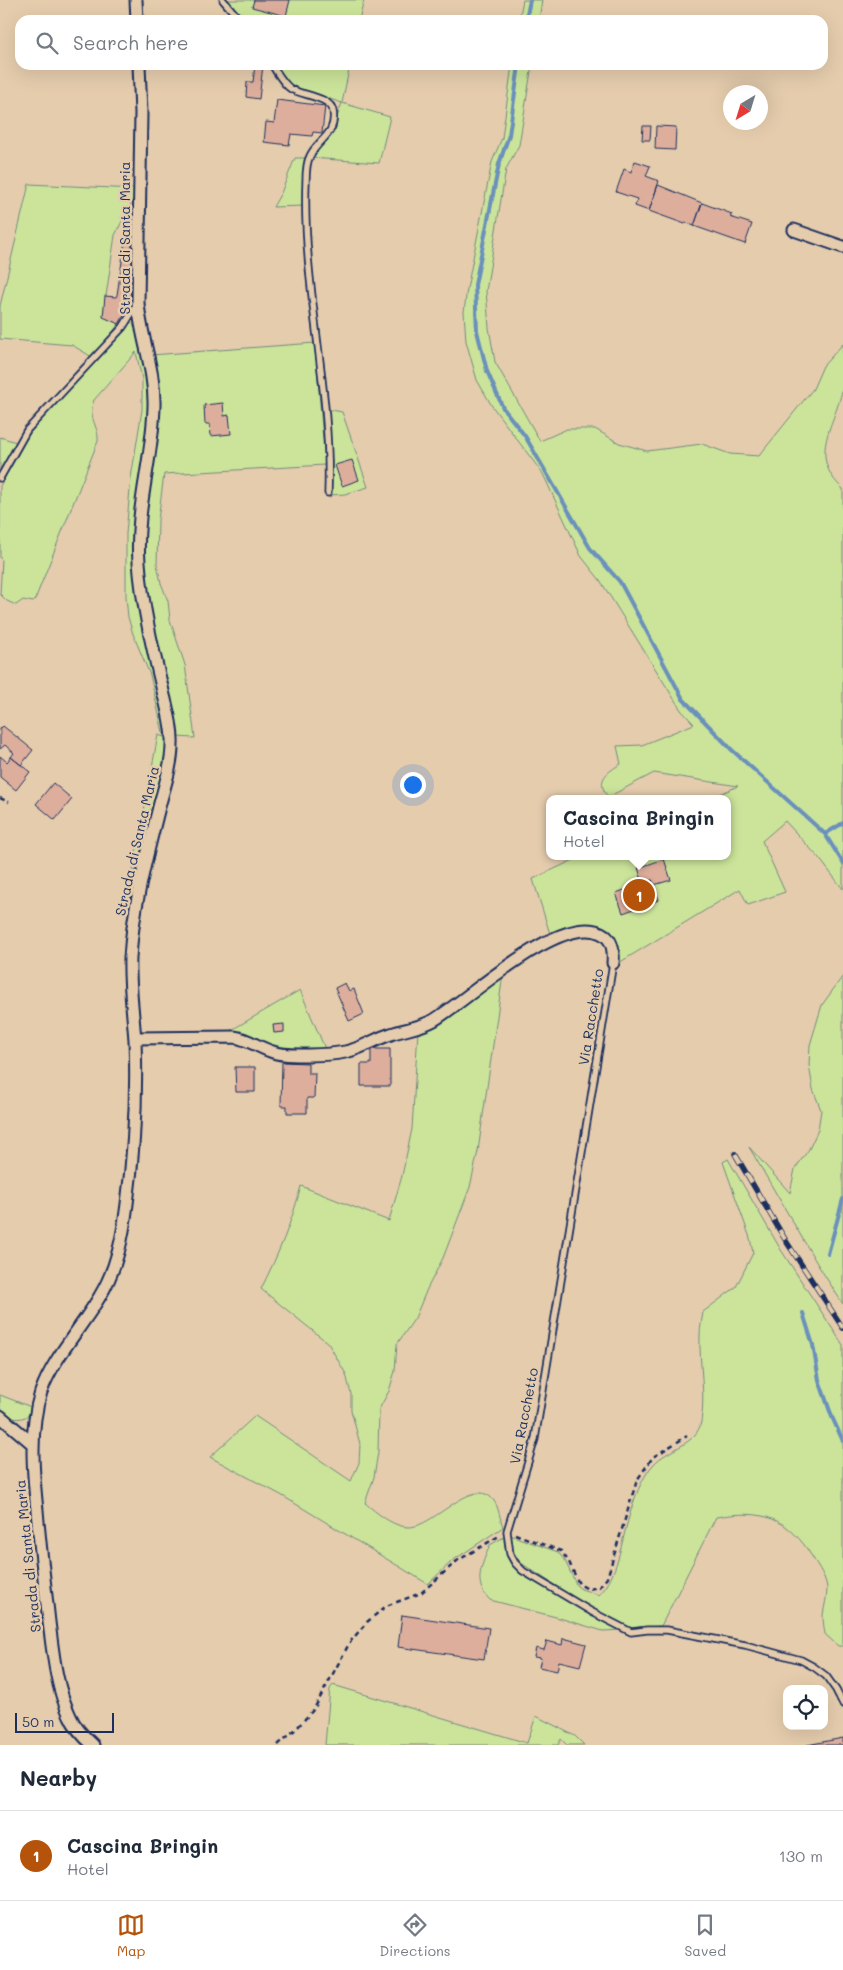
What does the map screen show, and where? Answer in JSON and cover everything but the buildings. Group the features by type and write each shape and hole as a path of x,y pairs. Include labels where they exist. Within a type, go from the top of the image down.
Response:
{"street":[{"path":"136,0 137,15"},
{"name":"Strada di Santa Maria","path":"93,1745 83,1736 71,1719 58,1679 41,1555 33,1444 38,1403 47,1378 100,1296 108,1281 119,1251 131,1171 134,1038 130,972 134,916 173,742 147,621 139,562 140,521 154,397 153,378 138,302 141,113 139,70"},
{"path":"794,230 843,247"},
{"path":"134,1038 234,1037 247,1040 278,1054 345,1052 388,1035 430,1022 523,955 560,937 589,930 602,933 607,937 612,946 613,963"},
{"path":"0,1416 33,1444"}],"lane":[{"path":"224,0 236,15"},
{"path":"276,70 289,88 326,102 332,107 333,112 330,132 308,158 306,184 307,252 328,456 328,493"},
{"path":"0,478 27,430 123,327 138,302"},
{"name":"Via Racchetto","path":"613,963 534,1439 507,1531 509,1550 512,1559 519,1567 534,1578 631,1632 654,1629 667,1630 745,1645 793,1657 811,1665 822,1673 833,1685 843,1704"}],"path":[{"path":"0,798 9,802"},
{"path":"278,1745 298,1728 314,1710 350,1642 366,1622 386,1606 422,1593 457,1561 507,1531 558,1550 565,1556 578,1584 588,1589 599,1587 607,1578 637,1480 653,1458 687,1436"}],"green space":[{"path":"228,0 364,0 360,15 241,15"},
{"path":"523,0 542,0 540,15 520,15"},
{"path":"280,70 349,70 342,103 292,86"},
{"path":"511,70 531,70 519,145 506,169 486,291 489,328 495,362 540,441 567,429 595,429 619,443 647,451 702,444 730,454 759,456 813,389 823,366 843,344 843,386 826,439 825,452 826,464 832,476 843,489 843,889 819,858 785,821 762,841 785,892 748,905 740,889 617,964 609,934 551,937 533,879 573,860 731,860 731,795 718,795 738,786 654,773 612,795 607,795 604,791 604,777 621,764 617,746 642,745 694,724 681,710 600,580 581,556 543,474 492,406 477,380 466,341 464,312 492,162 502,138"},
{"path":"342,103 390,117 379,163 311,158 330,137"},
{"path":"295,158 306,158 303,206 273,207 281,193"},
{"path":"29,184 134,189 134,198 115,235 103,316 119,324 92,357 72,345 0,339 0,306"},
{"path":"131,322 140,332 151,397 136,524 168,749 137,872 133,870 158,735 164,737 150,675 128,617 126,597 126,534 131,478 142,410 142,379 136,352 94,400 92,417 98,441 36,597 33,602 23,600 16,605 7,601 0,594 2,560 0,558 0,486 30,433 63,394 124,332"},
{"path":"315,343 325,465 164,474 158,520 157,564 161,583 168,601 170,620 185,665 195,738 176,737 156,640 142,558 151,355"},
{"path":"327,409 342,412 368,487 345,494 330,495 332,463"},
{"path":"0,437 16,442 0,470"},
{"path":"503,974 478,1151 470,1187 443,1258 415,1318 397,1344 395,1371 389,1391 379,1409 378,1452 374,1477 365,1503 391,1522 409,1527 419,1525 465,1497 476,1493 486,1494 494,1501 503,1527 452,1561 428,1584 281,1495 210,1457 255,1416 351,1481 359,1463 360,1444 351,1410 351,1394 346,1374 328,1343 261,1289 284,1238 301,1186 389,1221 402,1176 412,1129 418,1031"},
{"path":"843,976 843,1304 749,1147 790,1193 795,1169 809,1149 818,1130 821,1110 813,1089 809,1065 810,1045 822,1005"},
{"path":"300,990 326,1051 283,1050 228,1032"},
{"path":"728,1159 781,1250 843,1345 843,1646 838,1646 825,1634 823,1615 827,1585 824,1577 804,1544 794,1533 773,1519 747,1514 716,1517 661,1626 630,1628 582,1603 521,1563 513,1552 510,1535 558,1552 565,1561 577,1586 599,1595 609,1583 613,1574 636,1496 647,1473 654,1464 688,1441 698,1430 701,1422 703,1400 700,1330 703,1312 736,1287 753,1253 750,1238 723,1162"},
{"path":"0,1395 31,1407 29,1415 18,1419 10,1418 0,1412"},
{"path":"504,1537 507,1556 519,1573 603,1622 622,1630 603,1631 490,1600 481,1587 480,1574 490,1545"},
{"path":"333,1685 527,1743 536,1716 575,1736 584,1745 567,1745 561,1739 558,1745 325,1745 330,1689"}],"waterway":[{"path":"527,15 530,0"},
{"path":"518,70 509,135 499,164 475,285 477,331 487,371 503,408 525,436 590,548 620,582 683,699 732,750 825,834 843,863"},
{"path":"825,834 843,823"},
{"path":"828,1254 843,1199"},
{"path":"803,1313 813,1345 819,1380 843,1441"}],"railway":[{"path":"735,1154 786,1241 843,1328"}],"place":[{"name":"Cascina Bringin","path":"639,895"}]}
